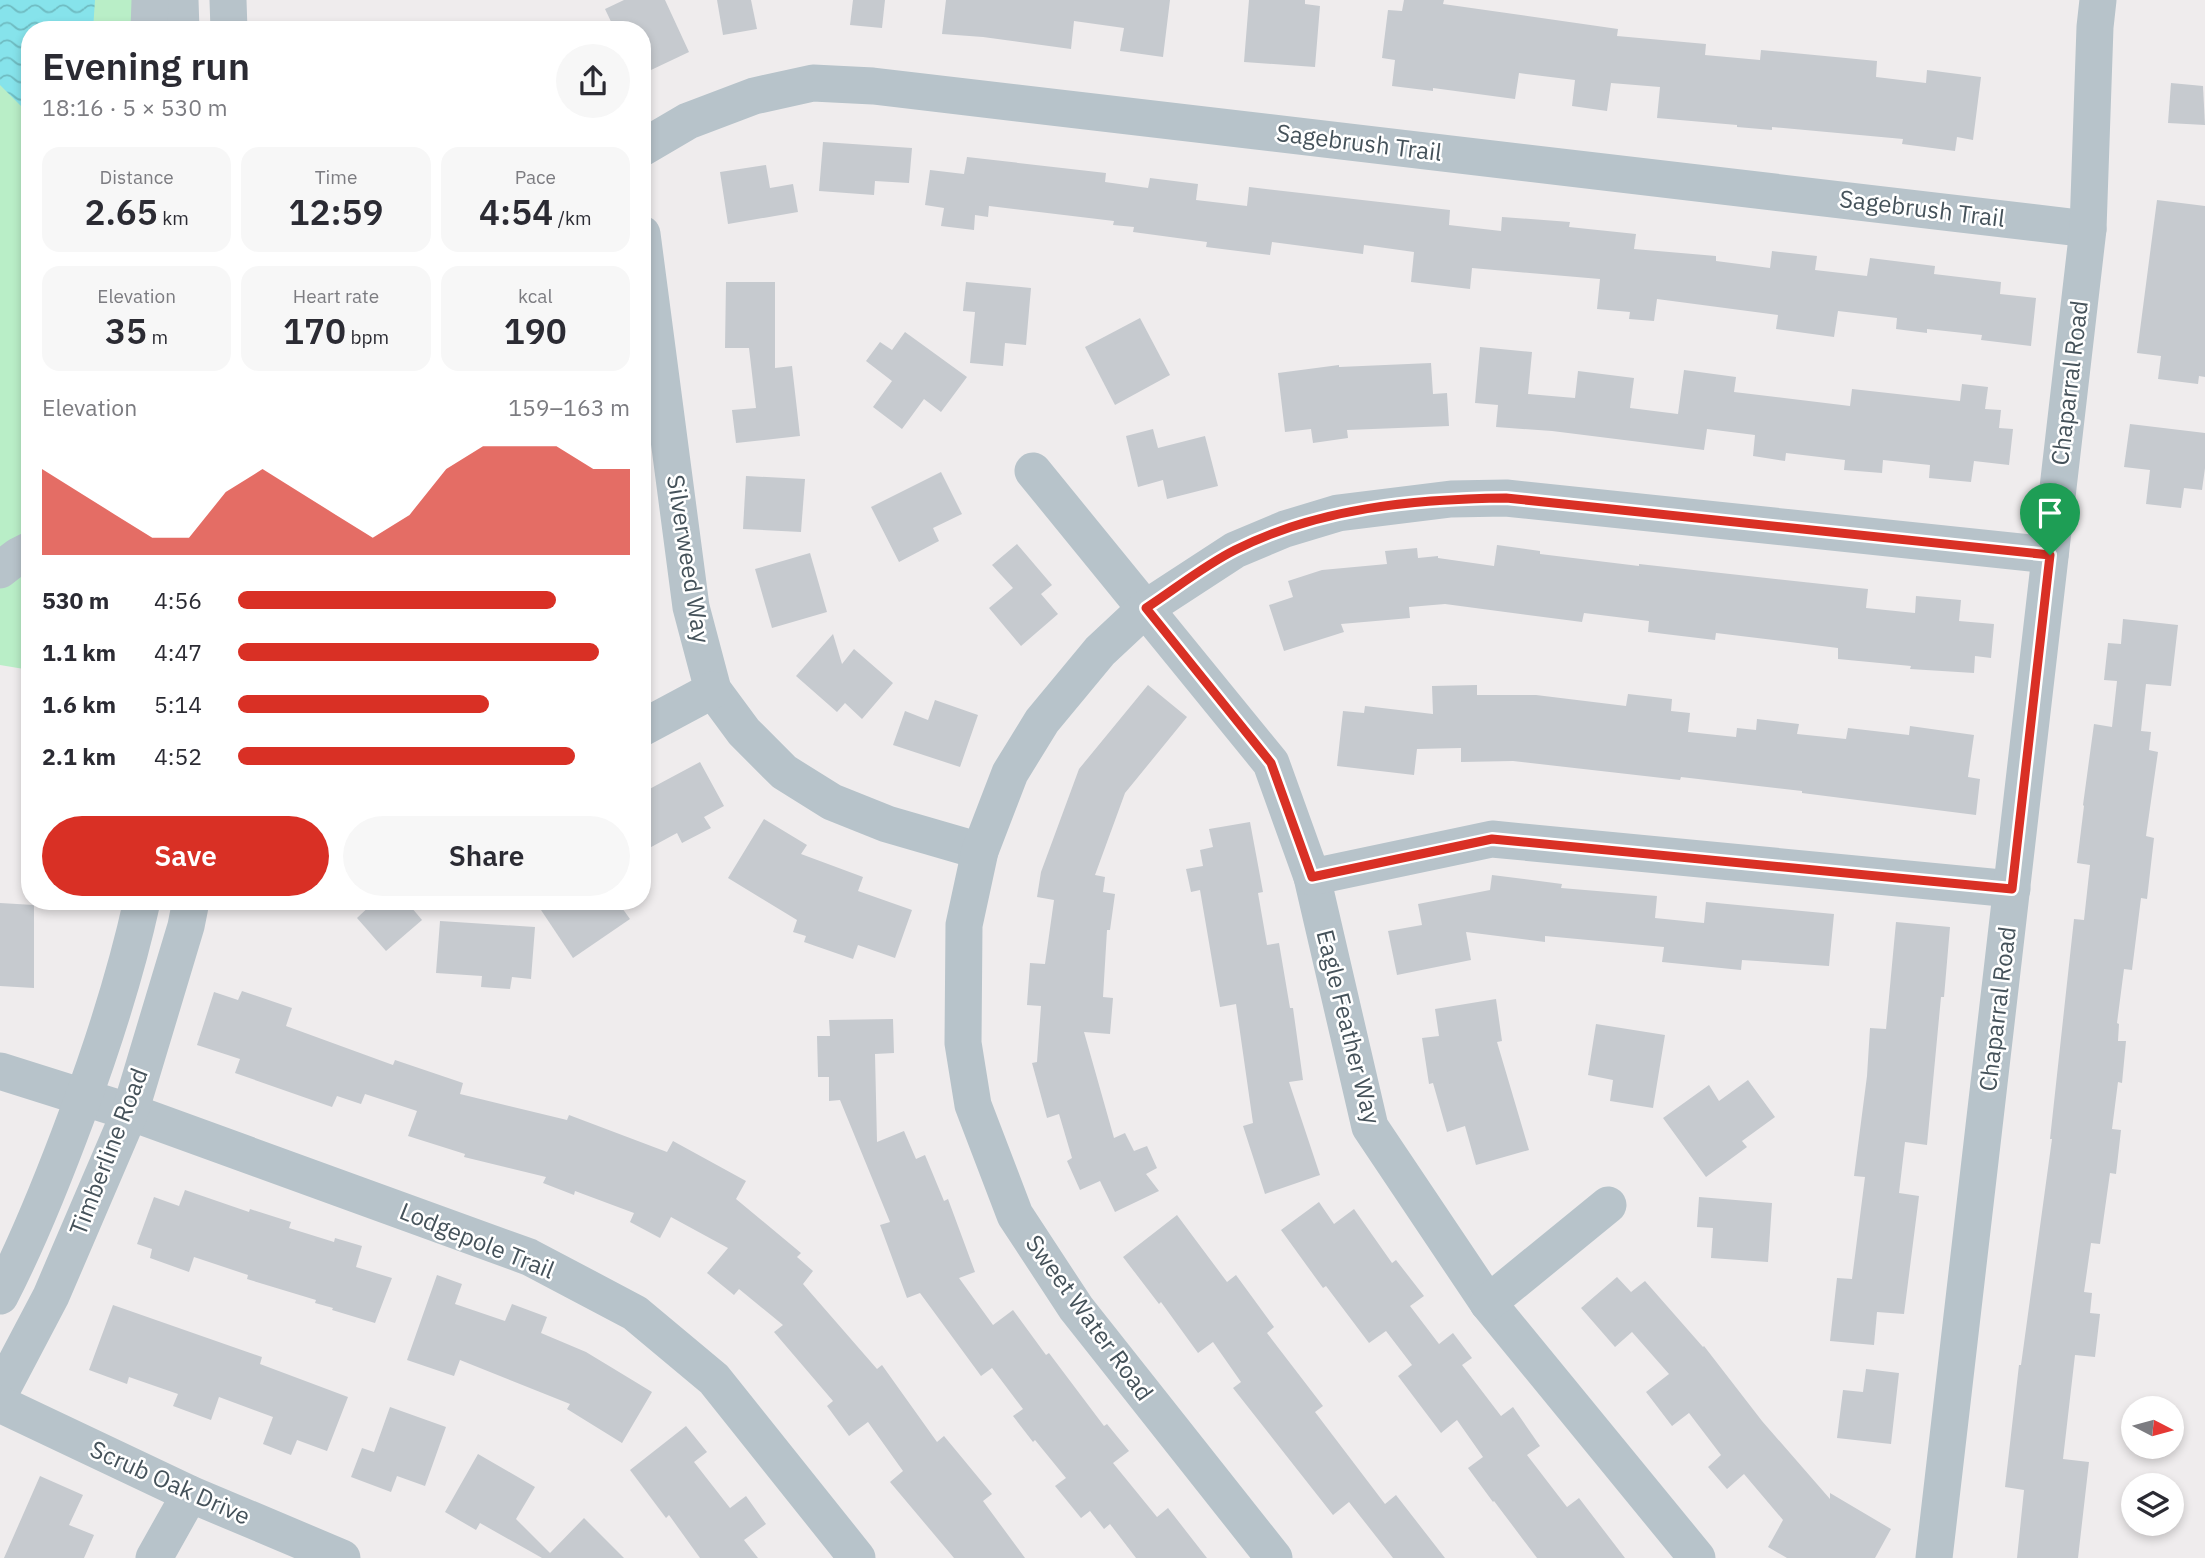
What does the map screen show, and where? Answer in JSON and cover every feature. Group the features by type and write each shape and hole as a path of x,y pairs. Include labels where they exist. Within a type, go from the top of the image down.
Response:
{"street":[{"path":"149,21 150,0"},
{"path":"180,0 181,21"},
{"path":"228,0 229,21"},
{"name":"Chaparral Road","path":"1934,1558 2088,229 2098,0"},
{"name":"Sagebrush Trail","path":"651,143 688,121 754,96 813,83 861,85 2088,229"},
{"name":"Silverweed Way","path":"651,360 691,607 713,690 744,732 785,772 832,802 887,824 980,852"},
{"name":"Eagle Feather Way","path":"1033,471 1271,763 1312,877 1370,1127 1488,1303 1697,1558"},
{"name":"Sweet Water Road","path":"1274,1558 1076,1308 1015,1215 973,1105 963,1044 964,925 980,852 1010,773 1042,721 1100,651 1146,608 1235,550 1285,529 1338,513 1451,499 1506,498 2050,555"},
{"path":"0,570 21,554"},
{"path":"651,723 713,690"},
{"path":"1312,877 1492,839 2012,889"},
{"name":"Timberline Road","path":"0,1296 50,1190 117,999 140,910"},
{"name":"Timberline Road","path":"0,1392 51,1296 130,1112 189,910"},
{"name":"Lodgepole Trail","path":"0,1071 130,1112 529,1257 635,1313 714,1379 857,1558"},
{"path":"1488,1303 1608,1205"},
{"name":"Scrub Oak Drive","path":"0,1404 190,1494 342,1558"},
{"path":"154,1558 190,1494"}],"green space":[{"path":"0,0 160,0 160,21 21,21 21,668 0,665"}],"water":[{"path":"0,0 95,0 94,21 21,21 21,106 0,85"}],"building":[{"path":"624,0 665,0 689,52 651,70 651,21 611,21 605,9"},
{"path":"717,0 751,0 757,29 723,35"},
{"path":"853,0 885,0 882,28 850,25"},
{"path":"946,0 1170,0 1163,57 1120,51 1124,28 1074,21 1071,49 942,34"},
{"path":"1249,0 1305,0 1305,4 1320,6 1315,67 1244,62"},
{"path":"1404,0 1444,0 1443,4 1618,29 1617,36 1706,44 1705,55 1760,60 1761,50 1877,61 1876,77 1926,83 1927,70 1981,77 1973,140 1957,137 1955,151 1902,144 1903,139 1772,127 1772,130 1657,118 1660,87 1611,83 1607,111 1572,106 1575,80 1519,73 1515,99 1433,88 1433,91 1392,86 1395,60 1382,58 1388,10 1402,11"},
{"path":"2171,83 2203,86 2205,125 2168,123"},
{"path":"823,142 912,148 909,183 875,181 874,195 819,191"},
{"path":"967,157 1106,173 1105,182 1148,188 1150,178 1198,184 1196,200 1247,206 1249,187 1450,210 1449,225 1501,231 1502,217 1570,222 1569,227 1636,234 1634,249 1716,256 1716,261 1770,268 1772,251 1817,256 1815,270 1867,276 1870,258 1935,266 1934,274 2001,282 2000,294 2036,298 2031,346 1981,340 1982,335 1927,329 1927,333 1896,329 1897,318 1838,311 1834,337 1776,329 1778,315 1657,299 1654,321 1629,319 1630,312 1597,309 1600,279 1472,268 1470,289 1411,282 1414,252 1364,245 1363,254 1272,242 1270,255 1206,247 1207,242 1133,232 1134,227 1113,225 1114,221 989,206 988,217 975,215 974,230 941,226 944,208 925,205 930,170 964,174"},
{"path":"766,165 770,188 793,184 798,212 728,224 720,172"},
{"path":"2157,200 2205,206 2205,377 2199,376 2198,384 2158,379 2161,356 2137,353"},
{"path":"726,282 775,282 775,368 792,366 800,436 736,443 732,410 756,408 749,348 725,348"},
{"path":"966,282 1031,288 1026,345 1005,343 1003,366 970,363 975,312 963,311"},
{"path":"1140,318 1170,375 1115,405 1085,347"},
{"path":"905,332 967,377 941,412 924,399 902,429 873,407 892,381 866,361 880,342 892,350"},
{"path":"1480,347 1532,352 1528,394 1575,398 1578,371 1634,378 1630,408 1678,414 1684,370 1736,377 1734,392 1850,406 1852,389 1960,401 1962,384 1988,387 1985,409 2001,410 1999,428 2013,429 2009,465 1974,461 1971,482 1929,478 1930,465 1883,460 1882,473 1844,470 1845,460 1786,453 1785,461 1753,456 1755,435 1707,429 1704,450 1552,431 1496,427 1498,405 1475,403"},
{"path":"1431,363 1433,394 1447,393 1449,426 1347,430 1348,438 1313,443 1311,429 1285,432 1278,373 1339,365"},
{"path":"2130,424 2205,433 2202,490 2184,488 2181,508 2146,504 2150,470 2124,467"},
{"path":"1153,429 1158,448 1205,436 1218,486 1167,499 1163,480 1138,487 1126,436"},
{"path":"941,472 962,514 933,528 939,541 899,562 871,507"},
{"path":"746,476 805,479 801,532 743,529"},
{"path":"1017,544 1052,585 1041,594 1058,614 1021,646 989,608 1013,588 992,565"},
{"path":"1497,545 1540,551 1540,554 1639,566 1868,589 1866,608 1915,613 1916,596 1961,600 1959,621 1994,624 1991,658 1975,656 1974,673 1910,669 1911,666 1838,659 1838,648 1716,633 1715,640 1648,632 1649,621 1584,613 1582,622 1445,604 1409,607 1410,618 1341,624 1344,632 1284,651 1269,605 1293,597 1288,581 1322,570 1387,564 1385,551 1417,548 1418,558 1438,556 1494,566"},
{"path":"810,553 827,612 772,628 755,569"},
{"path":"2123,619 2178,625 2171,686 2146,684 2141,731 2151,732 2149,750 2158,752 2146,836 2154,838 2147,899 2141,898 2132,970 2124,969 2117,1023 2118,1041 2126,1041 2122,1083 2118,1082 2112,1129 2121,1130 2116,1174 2110,1173 2100,1244 2091,1243 2084,1292 2092,1293 2090,1313 2100,1314 2095,1357 2075,1355 2063,1459 2089,1462 2078,1558 2017,1558 2024,1490 2005,1487 2019,1365 2052,1139 2074,919 2084,920 2090,865 2077,863 2094,724 2112,727 2117,681 2104,680 2108,643 2121,644"},
{"path":"833,634 842,664 854,649 893,683 862,719 845,703 837,712 796,676"},
{"path":"1148,685 1187,717 1125,793 1095,875 1105,877 1103,892 1115,894 1110,930 1107,930 1103,997 1113,998 1110,1034 1084,1032 1114,1138 1125,1133 1134,1151 1147,1146 1157,1168 1146,1174 1159,1191 1115,1212 1100,1181 1080,1190 1067,1161 1072,1158 1059,1114 1047,1118 1032,1063 1037,1062 1041,1006 1027,1005 1030,963 1045,964 1054,900 1037,897 1041,872 1079,769"},
{"path":"1477,685 1477,695 1536,695 1626,706 1628,694 1672,699 1671,711 1690,713 1688,732 1736,737 1737,728 1756,730 1757,719 1799,724 1797,734 1846,739 1848,728 1909,735 1910,726 1974,735 1968,777 1980,779 1976,815 1681,777 1680,780 1513,761 1461,762 1461,748 1417,749 1414,775 1337,766 1343,711 1364,713 1365,706 1433,714 1432,686"},
{"path":"935,700 978,715 960,767 893,745 905,711 928,720"},
{"path":"700,762 724,806 704,817 711,828 682,843 677,833 651,847 651,788"},
{"path":"764,819 807,845 801,854 863,877 858,891 912,910 895,958 858,945 853,959 804,942 806,936 793,932 797,920 728,878"},
{"path":"1250,822 1263,892 1258,893 1267,945 1279,943 1290,1008 1293,1008 1303,1080 1289,1082 1320,1175 1265,1194 1243,1126 1253,1123 1236,1004 1220,1007 1200,890 1191,892 1186,869 1203,866 1200,850 1213,847 1209,829"},
{"path":"1492,875 1562,884 1561,888 1657,896 1655,918 1704,923 1706,902 1834,914 1829,966 1742,960 1741,970 1662,962 1664,947 1545,936 1545,942 1466,932 1471,960 1397,975 1388,931 1422,925 1418,904 1490,890"},
{"path":"0,903 21,904 21,910 34,910 34,988 0,986"},
{"path":"365,910 414,910 422,920 386,951 357,918"},
{"path":"541,910 624,910 630,919 573,958"},
{"path":"440,921 535,927 531,979 512,977 510,989 481,987 482,976 436,973"},
{"path":"1896,922 1950,927 1927,1145 1905,1142 1899,1193 1919,1196 1904,1314 1877,1312 1874,1345 1830,1341 1837,1278 1852,1279 1865,1177 1854,1176 1867,1076 1870,1028 1886,1029"},
{"path":"242,991 292,1008 286,1026 393,1065 395,1060 463,1083 460,1094 567,1120 569,1115 667,1152 673,1141 746,1181 736,1199 801,1253 797,1257 813,1271 803,1284 877,1369 882,1365 937,1442 944,1436 992,1494 983,1501 1025,1558 954,1558 890,1482 903,1471 868,1422 849,1436 827,1406 833,1401 774,1332 783,1325 739,1289 734,1295 707,1273 728,1248 671,1217 660,1238 630,1222 634,1213 575,1191 574,1195 543,1183 546,1177 464,1157 465,1154 408,1136 417,1111 365,1094 361,1104 337,1096 332,1107 235,1073 240,1059 197,1045 214,992 238,1000"},
{"path":"1496,999 1502,1041 1497,1042 1529,1150 1476,1165 1465,1126 1447,1132 1433,1083 1429,1084 1422,1038 1439,1036 1435,1009"},
{"path":"893,1019 894,1053 875,1054 877,1142 904,1131 916,1159 925,1155 944,1201 948,1199 975,1272 959,1278 993,1325 1013,1310 1104,1426 1107,1424 1129,1451 1113,1463 1157,1517 1168,1508 1207,1558 1136,1558 1110,1524 1104,1529 1090,1511 1081,1518 1055,1486 1066,1478 1013,1416 1023,1409 992,1368 981,1376 920,1293 907,1298 880,1225 890,1222 840,1100 829,1101 829,1077 818,1077 817,1036 830,1036 829,1020"},
{"path":"1596,1024 1665,1035 1653,1108 1610,1101 1613,1080 1588,1075"},
{"path":"1748,1080 1775,1117 1742,1141 1747,1147 1706,1177 1663,1118 1709,1085 1719,1101"},
{"path":"185,1190 249,1212 250,1209 291,1222 289,1228 334,1242 335,1238 362,1246 356,1267 392,1278 375,1323 332,1310 333,1308 315,1303 316,1300 247,1279 248,1275 194,1257 189,1272 150,1258 152,1249 137,1244 154,1197 179,1206"},
{"path":"1699,1197 1772,1203 1768,1262 1711,1258 1713,1228 1697,1227"},
{"path":"1319,1202 1334,1224 1354,1209 1392,1263 1396,1260 1424,1296 1410,1306 1439,1344 1453,1333 1472,1358 1462,1365 1501,1416 1513,1407 1540,1446 1527,1455 1567,1507 1579,1498 1625,1558 1537,1558 1468,1468 1483,1457 1457,1420 1441,1433 1398,1376 1412,1365 1386,1331 1369,1343 1326,1286 1323,1288 1281,1230"},
{"path":"1177,1215 1227,1282 1236,1275 1274,1327 1267,1333 1323,1406 1315,1412 1385,1504 1396,1495 1445,1558 1393,1558 1349,1502 1333,1515 1233,1388 1241,1382 1213,1342 1198,1353 1161,1302 1159,1304 1123,1257"},
{"path":"437,1275 462,1284 455,1304 505,1321 512,1304 547,1317 541,1333 586,1352 652,1392 622,1443 567,1409 570,1404 460,1360 454,1376 407,1360"},
{"path":"1617,1277 1631,1292 1645,1281 1704,1346 1762,1421 1830,1499 1830,1493 1891,1529 1875,1558 1787,1558 1768,1547 1783,1520 1744,1474 1727,1489 1708,1467 1721,1455 1689,1413 1672,1426 1646,1392 1669,1374 1632,1332 1615,1347 1581,1308"},
{"path":"113,1305 262,1357 260,1364 348,1397 327,1451 297,1440 291,1455 263,1444 273,1417 219,1397 211,1420 173,1406 178,1394 129,1377 127,1384 89,1370"},
{"path":"1866,1369 1899,1373 1891,1444 1837,1438 1843,1390 1863,1392"},
{"path":"390,1407 446,1427 425,1486 397,1476 391,1492 351,1477 362,1448 374,1452"},
{"path":"686,1426 707,1452 694,1462 730,1508 746,1496 766,1524 744,1540 758,1558 700,1558 669,1515 666,1518 630,1470"},
{"path":"478,1454 535,1487 516,1519 550,1553 584,1518 624,1558 542,1558 480,1523 476,1530 445,1512"},
{"path":"40,1476 83,1495 69,1525 94,1535 84,1558 4,1558"}],"route":[{"path":"1506,498 2050,555 2012,889 1492,839 1312,877 1271,763 1146,608 1235,550 1285,529 1338,513 1451,499 1506,498"}]}
